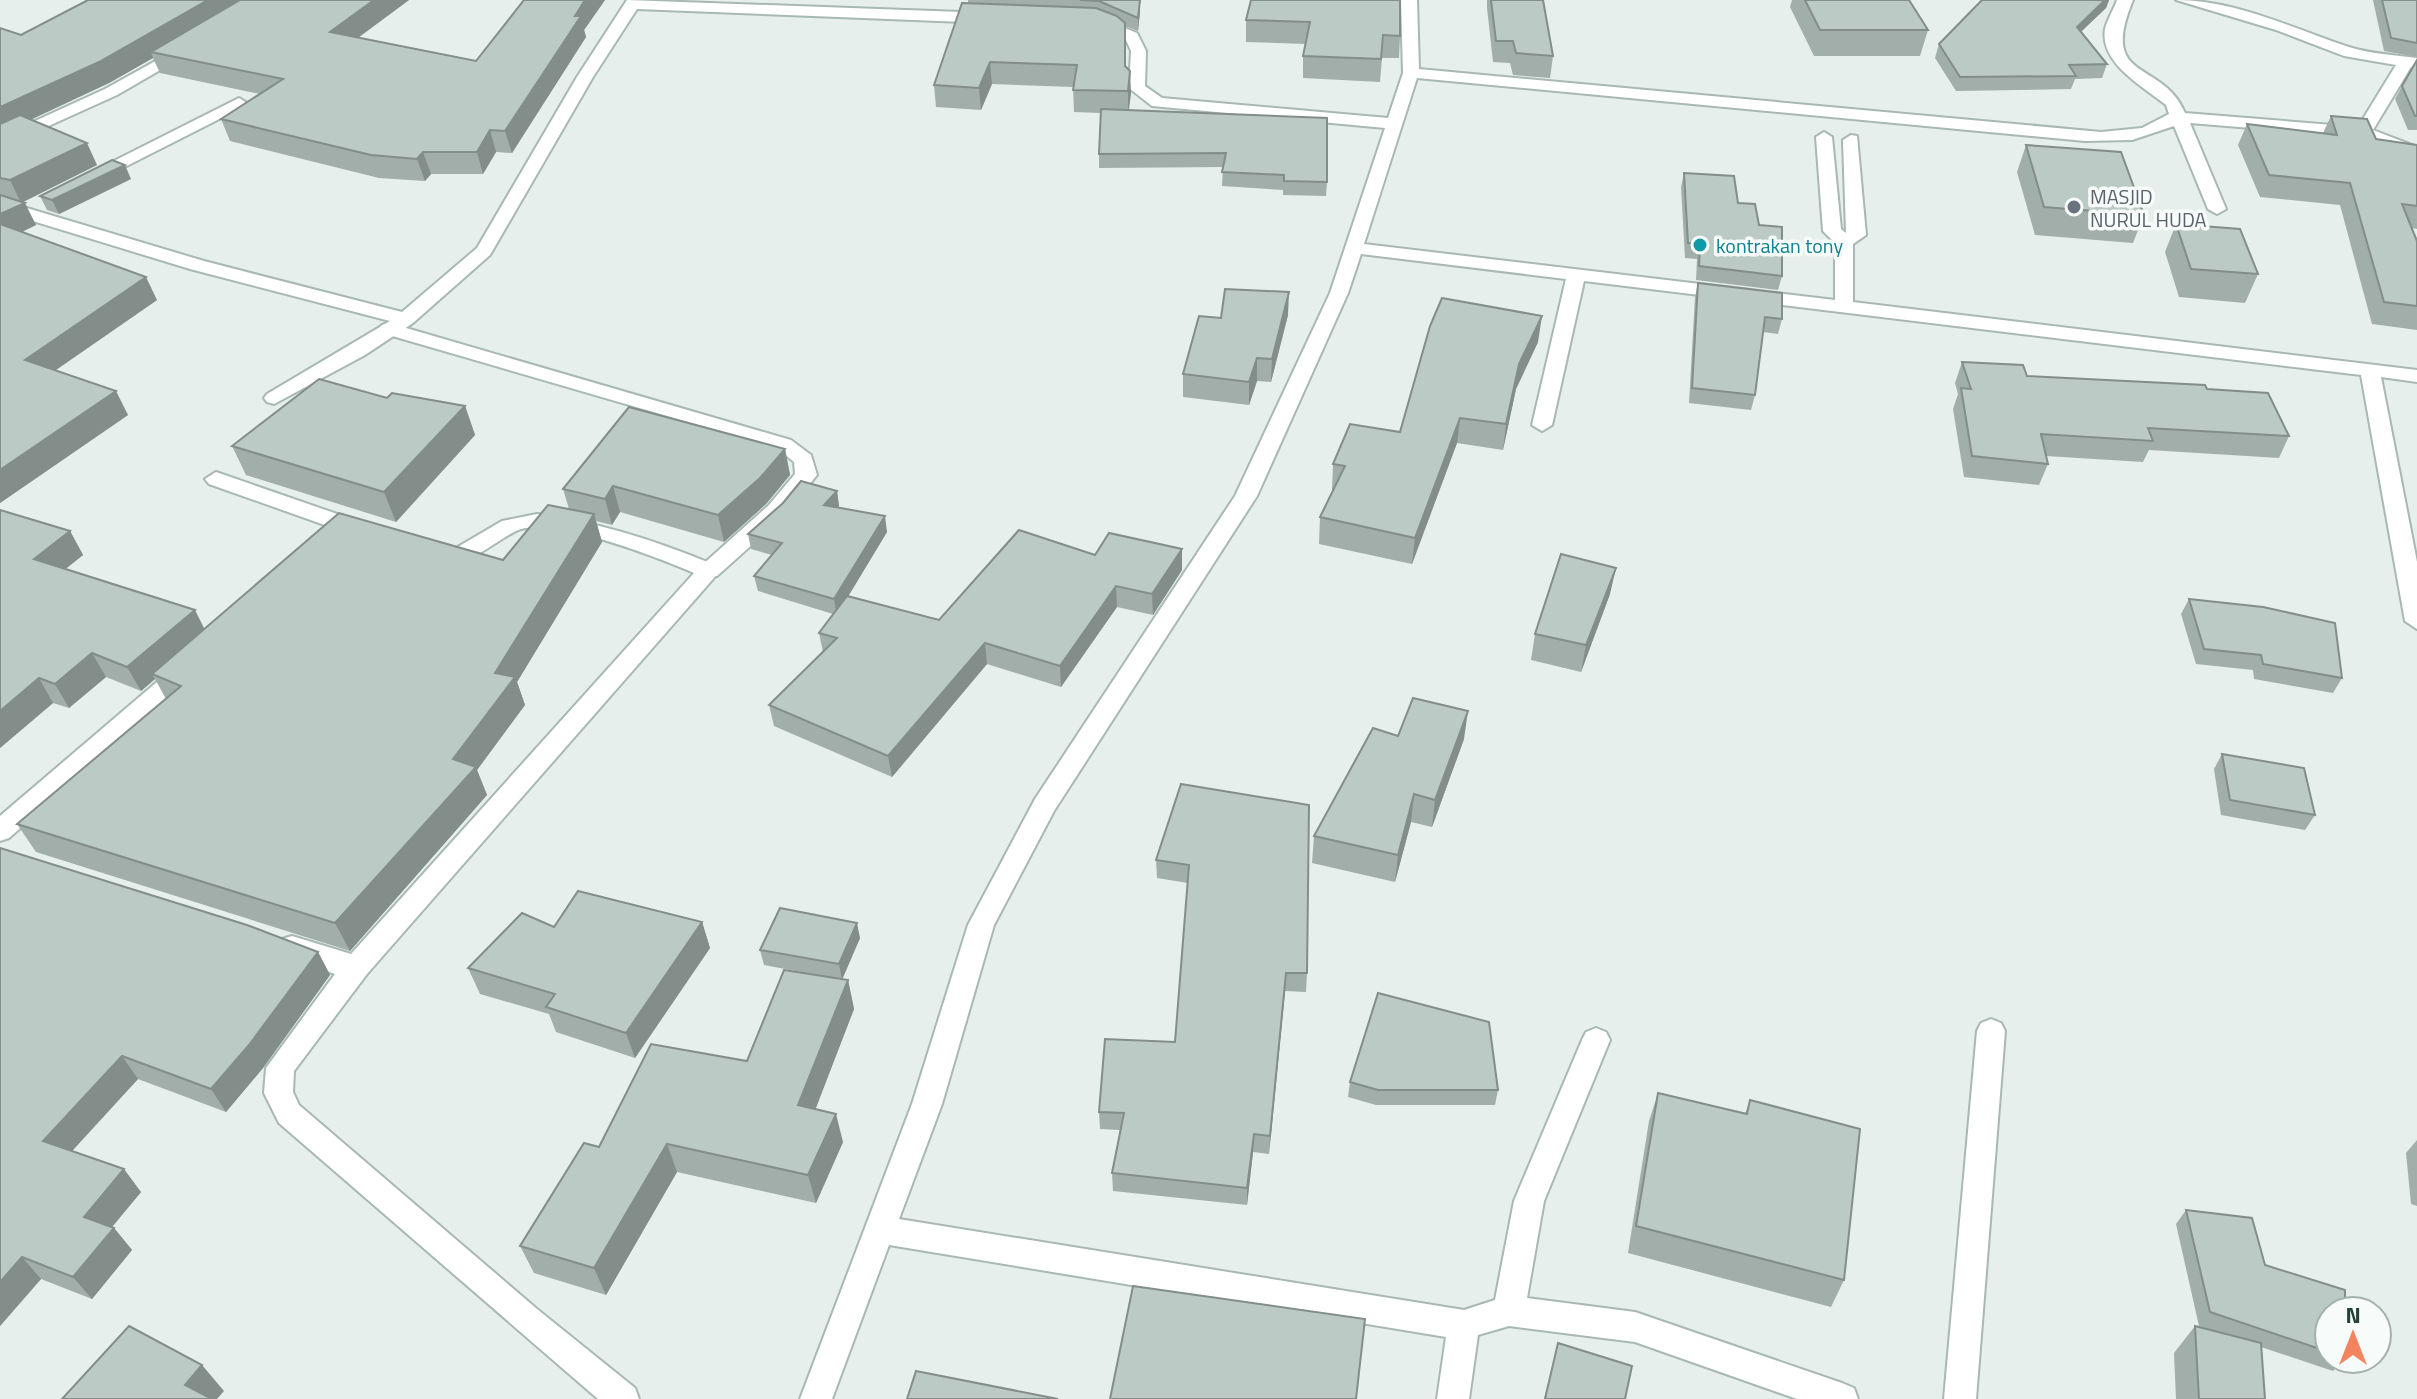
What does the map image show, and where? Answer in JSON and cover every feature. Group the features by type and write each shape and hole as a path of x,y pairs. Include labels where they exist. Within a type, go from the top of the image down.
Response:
{"street":[{"path":"816,1399 927,1104 981,925 1044,806 1246,496 1313,353 1356,248 1411,73 1409,0"},
{"path":"2125,0 2113,29 2113,44 2121,60 2173,103 2217,209"},
{"path":"2184,0 2281,27 2350,53 2411,63 2363,132"},
{"path":"274,398 358,351 398,324 484,251 585,77 634,2 1005,19"},
{"path":"1083,22 1121,28 1134,37 1141,50 1137,88 1158,103 1395,124"},
{"path":"0,143 111,92 194,46"},
{"path":"1411,73 2052,133 2122,137 2156,132 2177,117 2363,132 2417,153"},
{"path":"77,185 239,103"},
{"path":"1824,137 1832,231 1844,241"},
{"path":"1844,241 1857,235 1851,140"},
{"path":"23,212 50,198"},
{"path":"0,205 784,444 804,460 806,475 776,511 709,571 357,966 280,1068 278,1093 289,1114 526,1320 623,1399"},
{"path":"1844,241 1844,305"},
{"path":"1356,248 2417,376"},
{"path":"1542,425 1577,273"},
{"path":"2370,370 2417,621"},
{"path":"216,479 377,535"},
{"path":"416,548 442,557 461,556 516,522 545,520 679,558 709,571"},
{"path":"327,547 350,526"},
{"path":"0,831 199,658"},
{"path":"270,938 333,963 357,966"},
{"path":"1960,1399 1991,1031"},
{"path":"1509,1311 1529,1201 1596,1040"},
{"path":"882,1230 1464,1325 1509,1311 1635,1327 1842,1399"},
{"path":"1453,1399 1464,1325"}],"building":[{"path":"88,0 208,0 99,62 0,107 0,28 21,35"},
{"path":"240,0 374,0 330,32 476,61 524,0 585,0 575,16 581,16 505,131 490,130 477,152 423,152 417,159 371,155 221,119 283,79 151,52"},
{"path":"1080,0 1140,0 1138,18 1099,1"},
{"path":"1251,0 1400,0 1400,36 1383,35 1381,59 1303,56 1310,22 1246,20"},
{"path":"1491,0 1543,0 1553,56 1516,53 1513,41 1496,41"},
{"path":"1805,0 1909,0 1928,30 1820,30"},
{"path":"1982,0 2105,0 2077,27 2107,64 2069,65 2076,76 1960,77 1939,44"},
{"path":"2382,0 2417,0 2417,43 2391,38"},
{"path":"962,3 1096,8 1117,16 1125,23 1125,66 1130,71 1128,91 1073,90 1077,65 990,62 979,88 934,85"},
{"path":"2417,60 2417,116 2415,116 2402,86"},
{"path":"1101,109 1327,118 1327,182 1284,181 1284,175 1222,172 1226,153 1099,154"},
{"path":"20,115 87,143 10,180 0,178 0,124"},
{"path":"2331,116 2367,119 2376,139 2417,145 2417,206 2402,204 2417,241 2417,306 2384,302 2350,183 2269,175 2247,124 2337,135"},
{"path":"2026,145 2121,152 2144,215 2044,207"},
{"path":"112,160 125,165 52,200 40,196"},
{"path":"1684,173 1734,176 1738,203 1755,204 1759,225 1782,227 1782,276 1699,266 1700,244 1688,243"},
{"path":"0,195 25,203 0,214"},
{"path":"0,224 146,277 25,360 116,391 0,470"},
{"path":"2176,224 2240,229 2258,274 2191,269"},
{"path":"1698,283 1782,293 1782,319 1765,317 1755,395 1692,388"},
{"path":"1225,289 1289,292 1272,359 1257,358 1249,382 1183,374 1199,316 1221,318"},
{"path":"1442,298 1542,316 1519,364 1506,424 1460,418 1415,538 1320,517 1345,466 1333,464 1350,424 1400,432 1430,326"},
{"path":"1962,362 2023,365 2027,376 2205,385 2207,389 2268,393 2289,436 2148,428 2153,441 2041,434 2048,464 1972,456 1961,388 1971,389"},
{"path":"319,379 387,398 392,393 465,406 384,492 232,446"},
{"path":"629,407 785,449 760,478 718,515 613,486 605,499 563,489"},
{"path":"801,481 837,491 824,505 885,516 834,599 754,576 782,543 748,534 783,503"},
{"path":"548,505 594,514 495,673 515,677 453,759 476,767 335,923 17,824 181,686 152,674 339,513 503,560"},
{"path":"0,510 70,531 34,559 195,610 127,667 92,653 55,684 39,678 0,711"},
{"path":"1019,530 1095,555 1109,533 1182,549 1152,594 1116,586 1060,666 985,643 888,756 769,705 837,638 819,633 847,596 939,620"},
{"path":"1561,554 1616,568 1586,645 1535,634"},
{"path":"2189,599 2263,607 2335,623 2342,678 2263,664 2261,655 2204,649"},
{"path":"1413,698 1468,711 1435,800 1414,794 1398,855 1314,836 1373,728 1398,736"},
{"path":"2222,754 2304,768 2315,815 2230,800"},
{"path":"1181,784 1309,805 1307,973 1286,973 1270,1136 1254,1134 1247,1188 1112,1173 1124,1113 1099,1112 1105,1039 1175,1042 1189,865 1156,860"},
{"path":"0,848 247,925 318,952 249,1045 211,1089 122,1056 43,1141 124,1169 84,1217 114,1228 73,1277 22,1257 0,1282"},
{"path":"578,891 702,922 626,1033 546,1007 555,994 468,968 522,913 554,927"},
{"path":"780,908 857,923 839,964 760,950"},
{"path":"784,970 848,980 798,1105 836,1114 808,1175 667,1144 594,1268 520,1246 584,1143 599,1147 651,1044 747,1061"},
{"path":"1378,993 1489,1022 1498,1090 1378,1090 1350,1082"},
{"path":"1658,1093 1747,1114 1750,1100 1860,1129 1844,1280 1636,1226"},
{"path":"2186,1210 2252,1218 2265,1265 2345,1290 2345,1295 2313,1295 2313,1347 2210,1312"},
{"path":"1133,1286 1365,1319 1356,1399 1110,1399"},
{"path":"129,1326 202,1365 185,1385 212,1399 62,1399"},
{"path":"2195,1326 2261,1343 2265,1399 2199,1399"},
{"path":"1558,1343 1632,1366 1625,1399 1545,1399"},
{"path":"916,1371 1058,1399 907,1399"}],"place":[{"name":"MASJID NURUL HUDA","path":"2074,207"},
{"name":"kontrakan tony","path":"1700,245"}]}
